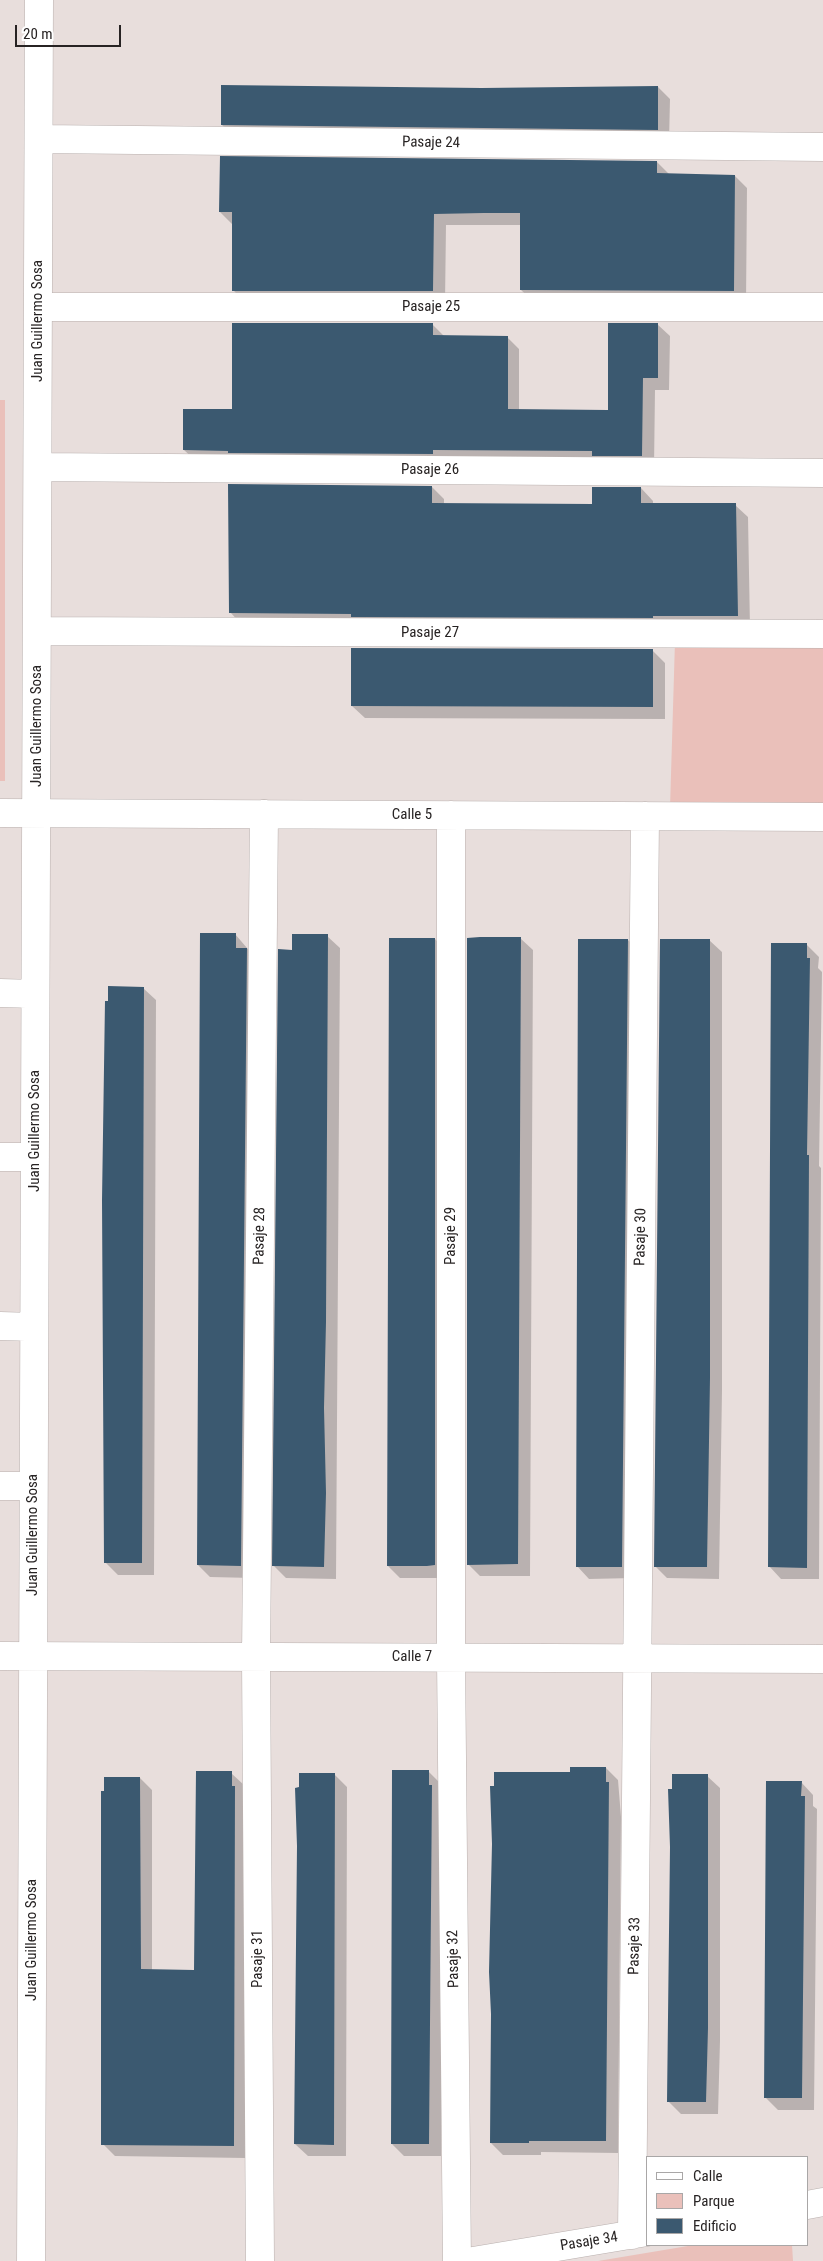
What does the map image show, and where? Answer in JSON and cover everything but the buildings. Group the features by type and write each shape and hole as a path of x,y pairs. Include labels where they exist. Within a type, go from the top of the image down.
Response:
{"street":[{"name":"Juan Guillermo Sosa","path":"31,2261 39,0"},
{"name":"Pasaje 24","path":"39,139 823,147"},
{"name":"Pasaje 25","path":"38,307 823,307"},
{"name":"Pasaje 26","path":"38,467 823,473"},
{"name":"Pasaje 27","path":"37,631 823,634"},
{"name":"Calle 5","path":"0,814 823,817"},
{"name":"Pasaje 28","path":"256,1657 264,814"},
{"name":"Pasaje 29","path":"451,815 451,1658"},
{"name":"Pasaje 30","path":"637,1658 645,816"},
{"path":"0,993 35,994"},
{"path":"0,1157 35,1157"},
{"path":"0,1326 34,1327"},
{"path":"0,1486 33,1486"},
{"name":"Calle 7","path":"0,1656 823,1659"},
{"name":"Pasaje 31","path":"256,1657 260,2261"},
{"name":"Pasaje 32","path":"451,1658 457,2261"},
{"name":"Pasaje 33","path":"637,1658 639,2233"},
{"path":"808,2205 823,2202"},
{"name":"Pasaje 34","path":"473,2261 639,2233"}],"green space":[{"path":"0,400 5,400 5,781 0,781"},
{"path":"675,641 823,642 823,809 670,808"},
{"path":"688,2246 792,2246 793,2261 598,2261"}]}
